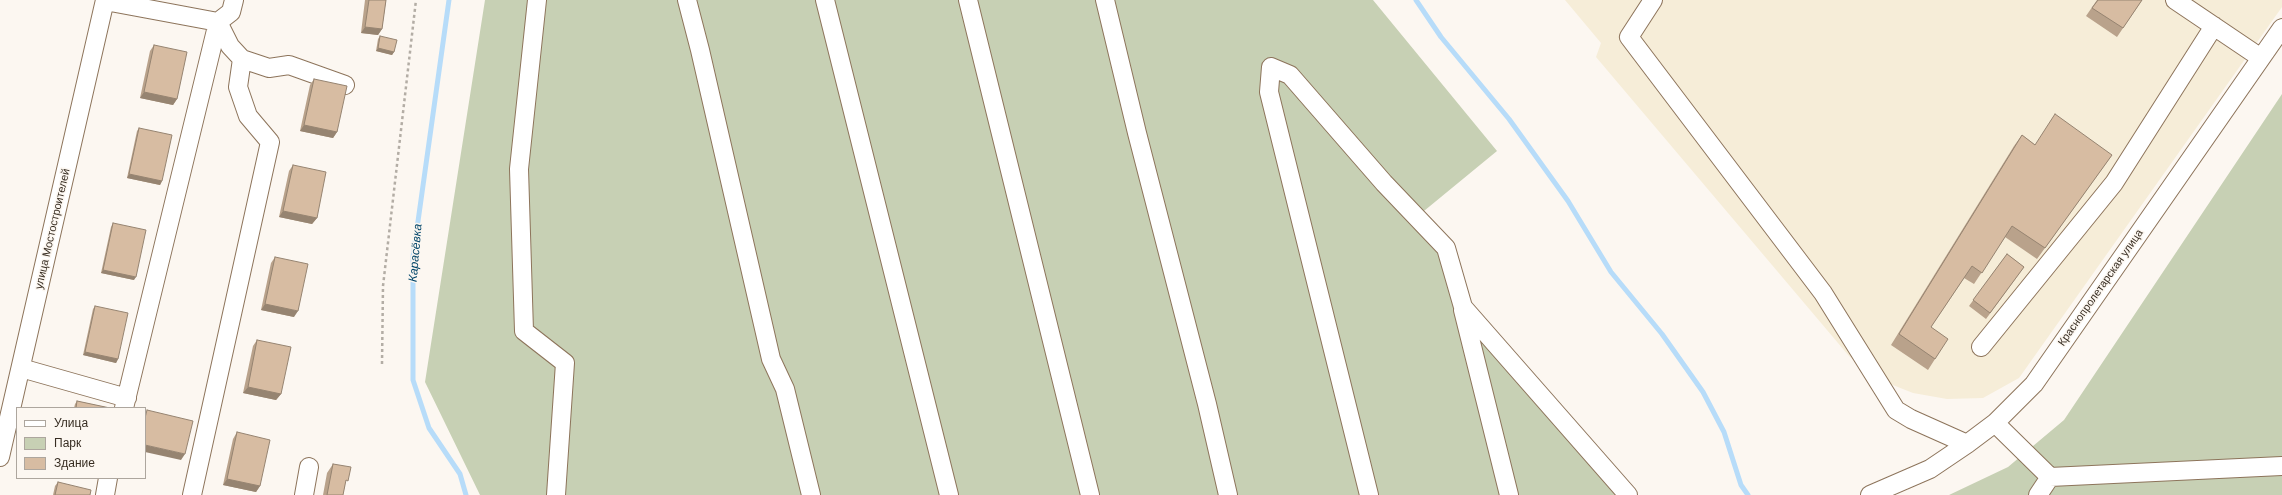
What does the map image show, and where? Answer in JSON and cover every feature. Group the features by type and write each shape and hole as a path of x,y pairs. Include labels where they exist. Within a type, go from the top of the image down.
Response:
{"street":[{"path":"105,0 218,22"},
{"name":"улица Мостостроителей","path":"0,457 105,0"},
{"path":"21,368 125,403 218,22 231,12 234,0"},
{"path":"537,0 519,169 524,331 565,363 556,495"},
{"path":"687,0 700,50 771,359 785,389 811,495"},
{"path":"825,0 949,495"},
{"path":"968,0 1090,495"},
{"path":"1105,0 1137,133 1207,404 1228,495"},
{"path":"1653,0 1629,37 1823,293 1896,410 1911,419 1967,444"},
{"path":"2175,0 2261,58"},
{"path":"218,22 230,46 242,59 269,68 290,65 345,85"},
{"path":"1981,347 2114,183 2214,26"},
{"name":"Краснопролетарская улица","path":"1870,495 1930,469 1967,444 1995,423 2034,384 2282,28"},
{"path":"192,495 270,142 248,116 238,87 242,59"},
{"path":"1369,495 1269,92 1271,67 1290,75 1384,183 1446,248 1463,307 1509,495"},
{"path":"1463,307 1628,495"},
{"path":"1995,423 2050,477 2282,466"},
{"path":"304,495 309,467"},
{"path":"2038,495 2050,477"},
{"path":"105,495 108,479"}],"path":[{"path":"382,364 383,286 416,0"}],"shaded area":[{"path":"1565,0 2282,0 2282,7 2019,378 1983,398 1947,399 1913,393 1875,378 1849,356 1596,57 1601,43"}],"green space":[{"path":"485,0 1373,0 1497,151 1413,220 1440,253 1463,319 1622,495 480,495 425,382"},
{"path":"2282,94 2282,495 1949,495 2008,467 2064,420"}],"building":[{"path":"369,0 386,0 382,29 365,27"},
{"path":"2098,0 2142,0 2123,28 2092,8"},
{"path":"380,36 397,40 394,52 378,48"},
{"path":"154,45 187,52 177,99 144,92"},
{"path":"314,79 347,86 337,132 304,125"},
{"path":"2055,114 2112,155 2045,248 2012,226 1982,273 1972,266 1931,327 1948,339 1935,359 1899,334 2022,135 2035,145"},
{"path":"139,128 172,135 162,181 129,174"},
{"path":"293,165 326,172 317,218 283,211"},
{"path":"113,223 146,230 136,277 103,270"},
{"path":"2007,254 2024,267 1990,313 1973,300"},
{"path":"275,257 308,264 298,311 265,304"},
{"path":"95,306 128,313 118,359 85,352"},
{"path":"257,340 291,347 281,394 248,387"},
{"path":"77,401 105,407 76,407"},
{"path":"147,410 193,421 185,454 146,445"},
{"path":"237,432 270,440 260,486 227,479"},
{"path":"333,464 351,467 348,481 346,480 343,495 327,495"},
{"path":"58,482 91,490 90,495 55,495"}],"waterway":[{"name":"Карасёвка","path":"449,0 413,257 413,380 429,428 460,474 466,495"},
{"path":"1416,0 1441,37 1509,119 1568,201 1611,272 1662,334 1703,392 1724,432 1741,485 1748,495"}]}
